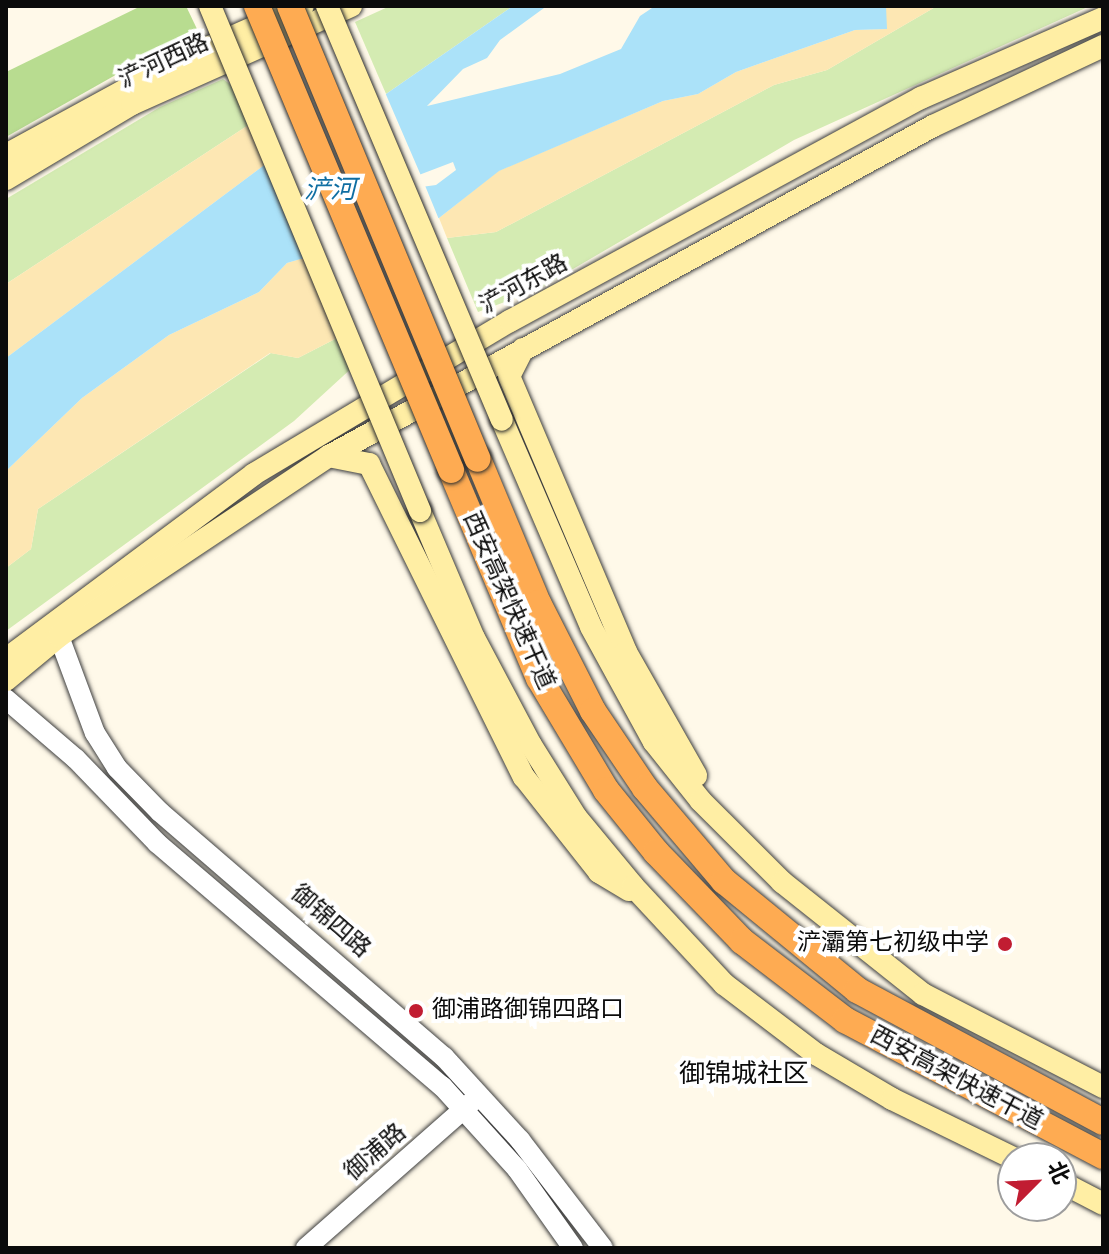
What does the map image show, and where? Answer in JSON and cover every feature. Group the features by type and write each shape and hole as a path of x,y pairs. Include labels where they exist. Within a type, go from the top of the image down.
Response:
{"highway":[{"path":"246,6 287,76"},
{"name":"西安高架快速干道","path":"257,6 539,678 606,790 656,852 742,941 845,1020 1103,1156"},
{"name":"西安高架快速干道","path":"290,6 538,603 593,711 645,788 724,881 800,948 857,990 1103,1122"},
{"path":"297,6 323,84"}],"main road":[{"path":"210,6 474,638 531,745 576,817 646,900 724,984 816,1054 892,1099 997,1150"},
{"name":"浐河西路","path":"6,155 182,59 303,6"},
{"path":"327,6 591,627 654,742 701,801 782,882 923,994 1099,1086"},
{"name":"浐河西路","path":"6,179 132,104 351,6"},
{"name":"浐河东路","path":"6,680 56,629 254,474 510,321 921,98 1103,18"},
{"name":"浐河东路","path":"6,659 329,456 933,126 1103,46"},
{"path":"523,349 509,376 626,652 687,764 782,882"},
{"path":"329,456 369,464 524,777 599,872 646,900"},
{"path":"1077,1190 1103,1204"}],"street":[{"name":"御锦四路","path":"56,629 99,742 126,778 389,1006 603,1248"},
{"name":"御锦四路","path":"6,699 76,759 157,843 472,1102 573,1248"},
{"name":"御浦路","path":"306,1248 472,1102"}],"green space":[{"path":"141,6 186,6 197,29 6,137 6,72"},
{"path":"390,6 513,6 386,94 355,22"},
{"path":"937,6 1090,6 794,140 537,290 478,312 447,238 496,232 774,85 827,70"},
{"path":"223,79 235,88 250,124 6,284 6,199 160,107"},
{"path":"341,336 354,366 294,421 6,631 6,568 31,549 38,509 271,353 298,358"}],"sand":[{"path":"886,6 937,6 827,70 774,85 496,232 447,238 439,218 498,171 663,101 698,94 736,72 855,30 886,29"},
{"path":"250,124 267,163 6,358 6,284"},
{"path":"307,257 341,336 298,358 270,353 38,509 31,549 6,568 6,471 82,398 169,335 259,292 287,263"}],"water":[{"name":"浐河","path":"513,6 555,6 544,8 500,40 487,58 463,69 427,106 560,74 621,49 640,16 655,6 886,6 887,29 855,30 736,72 698,94 663,101 499,171 439,218 287,263 259,292 169,335 82,398 6,471 6,358 267,163 386,94","holes":["453,162 456,170 436,185 392,191 390,186"]}],"pier":[{"path":"384,90 422,178 401,186 424,183 440,222 398,240 309,261 265,159"}],"place":[{"name":"浐灞第七初级中学","path":"1005,944"},
{"name":"御浦路御锦四路口","path":"416,1011"}],"district":[{"name":"御锦城社区","path":"744,1075"}]}
